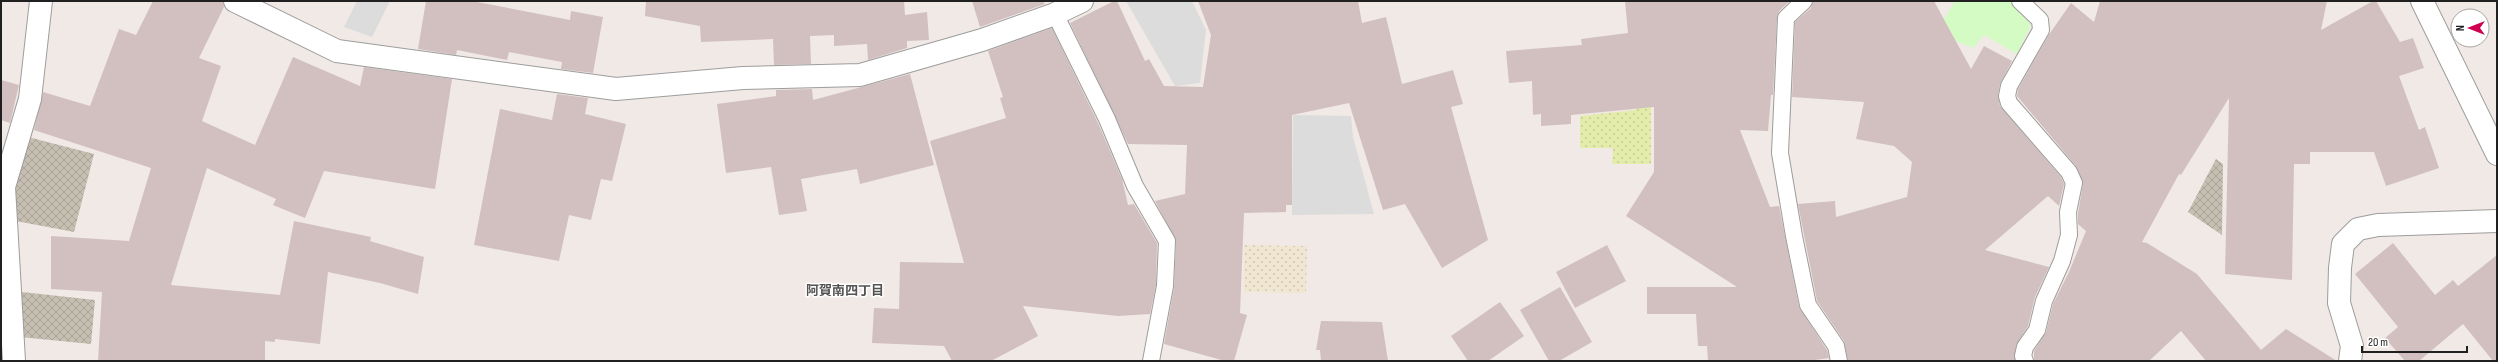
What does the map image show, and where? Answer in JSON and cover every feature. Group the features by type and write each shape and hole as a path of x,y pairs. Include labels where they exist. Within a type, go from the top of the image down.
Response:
{"street":[{"path":"14,361 4,187 30,99 41,1"},
{"path":"235,1 338,51 616,89 743,78 860,75 982,40 1055,14 1082,1"},
{"path":"2422,1 2497,154"},
{"path":"2350,361 2352,346 2339,304 2340,268 2343,244 2358,228 2378,225 2497,221"}],"lane":[{"path":"1804,1 1786,18 1780,153 1794,236 1808,305 1836,346 1839,361"},
{"path":"2020,1 2040,20 2041,30 2009,86 2007,96 2009,103 2069,172 2074,183 2068,212 2069,235 2062,261 2044,301 2037,330 2025,346 2023,356 2025,361"},
{"path":"1055,14 1107,119 1135,186 1167,241 1165,286 1151,361"}],"shaded area":[{"path":"357,1 390,1 372,37 344,27"},
{"path":"1126,1 1192,1 1206,30 1200,83 1175,86"},
{"path":"1293,115 1351,116 1353,137 1374,214 1292,215"},
{"path":"28,137 94,154 74,232 16,221 14,194"},
{"path":"2216,159 2223,164 2222,235 2188,212"},
{"path":"1244,245 1307,246 1306,293 1244,292"},
{"path":"22,292 95,300 91,344 20,337"}],"green space":[{"path":"1955,1 2010,1 2031,25 2017,54 1984,35 1973,48 1936,33"},
{"path":"1635,94 1651,94 1651,164 1612,164 1613,148 1580,148 1580,116 1636,110"}],"building":[{"path":"153,1 223,1 224,7 199,58 221,66 202,121 255,145 293,57 360,86 364,67 452,79 435,189 324,171 305,218 273,205 276,199 207,168 171,285 280,295 294,221 371,237 370,241 424,257 418,294 380,283 328,272 320,344 275,339 275,342 265,341 265,361 98,361 102,292 51,289 51,236 129,241 151,168 34,130 43,92 90,106 119,29 136,35"},
{"path":"426,1 472,1 570,20 571,11 603,17 593,73 561,69 562,62 509,52 507,60 457,50 456,55 418,49"},
{"path":"646,1 904,1 905,15 927,12 929,40 907,41 907,48 868,60 867,44 834,46 834,35 810,36 811,64 774,65 773,39 701,42 700,26 645,16"},
{"path":"972,1 1043,1 1045,4 980,27"},
{"path":"1114,1 1117,1 1145,61 1149,59 1164,86 1203,87 1211,35 1198,1 1358,1 1362,23 1386,17 1402,84 1453,70 1463,104 1451,107 1488,240 1442,268 1405,204 1383,210 1349,103 1292,115 1292,205 1286,205 1286,212 1244,213 1240,313 1247,315 1234,361 1225,361 1164,344 1174,288 1176,241 1155,201 1185,194 1187,145 1128,144 1070,23"},
{"path":"1625,1 1790,1 1779,11 1777,18 1773,95 1771,95 1768,131 1740,130 1770,207 1779,206 1799,307 1827,350 1829,358 1807,361 1708,361 1707,346 1698,346 1696,314 1647,314 1647,287 1737,287 1626,216 1654,172 1654,107 1571,115 1571,124 1541,126 1541,114 1533,115 1532,81 1509,83 1506,51 1582,45 1581,39 1628,33"},
{"path":"1813,1 1934,1 1971,69 1984,46 2012,61 2000,84 1998,94 2000,106 2061,177 2064,184 2059,206 2048,196 1985,250 2049,267 2035,297 2028,326 2016,345 2015,361 1848,361 1844,341 1817,301 1798,204 1835,201 1836,217 1907,197 1912,162 1894,146 1856,139 1864,102 1792,97 1795,22 1811,8"},
{"path":"2100,1 2327,1 2321,30 2373,1 2376,1 2400,42 2413,38 2424,68 2399,76 2419,130 2425,127 2439,168 2386,186 2374,152 2310,152 2310,164 2294,164 2292,280 2225,274 2229,98 2181,175 2179,174 2142,242 2147,243 2197,274 2261,350 2286,329 2337,361 2206,361 2181,331 2149,361 2034,361 2034,351 2046,332 2053,304 2069,272 2086,231 2078,224 2078,213 2083,184 2076,166 2017,96 2018,89 2048,36 2071,3 2094,22"},
{"path":"1052,28 1098,123 1122,179 1128,205 1134,204 1157,243 1156,285 1150,314 1118,316 1023,306 1038,336 991,361 952,361 944,346 872,343 874,308 899,309 900,262 964,263 930,141 1006,118 1000,98 1003,97 988,51"},
{"path":"910,74 934,165 860,184 857,169 801,179 807,211 779,215 771,167 726,173 717,104 776,96 776,90 812,89 813,100"},
{"path":"1,80 19,85 10,123 1,120"},
{"path":"557,94 588,98 585,114 626,124 612,181 601,179 591,220 569,215 559,261 474,245 500,109 552,120"},
{"path":"2393,243 2435,295 2453,280 2458,286 2497,255 2497,361 2493,361 2463,324 2419,361 2405,361 2385,338 2398,327 2355,274"},
{"path":"1607,245 1626,281 1575,308 1556,272"},
{"path":"1560,287 1592,342 1559,361 1549,361 1520,310"},
{"path":"1500,302 1524,336 1488,361 1468,361 1451,336"},
{"path":"1321,321 1382,322 1388,361 1321,361 1320,350 1316,350"}],"district":[{"name":"阿賀南四丁目","path":"845,291"}]}
